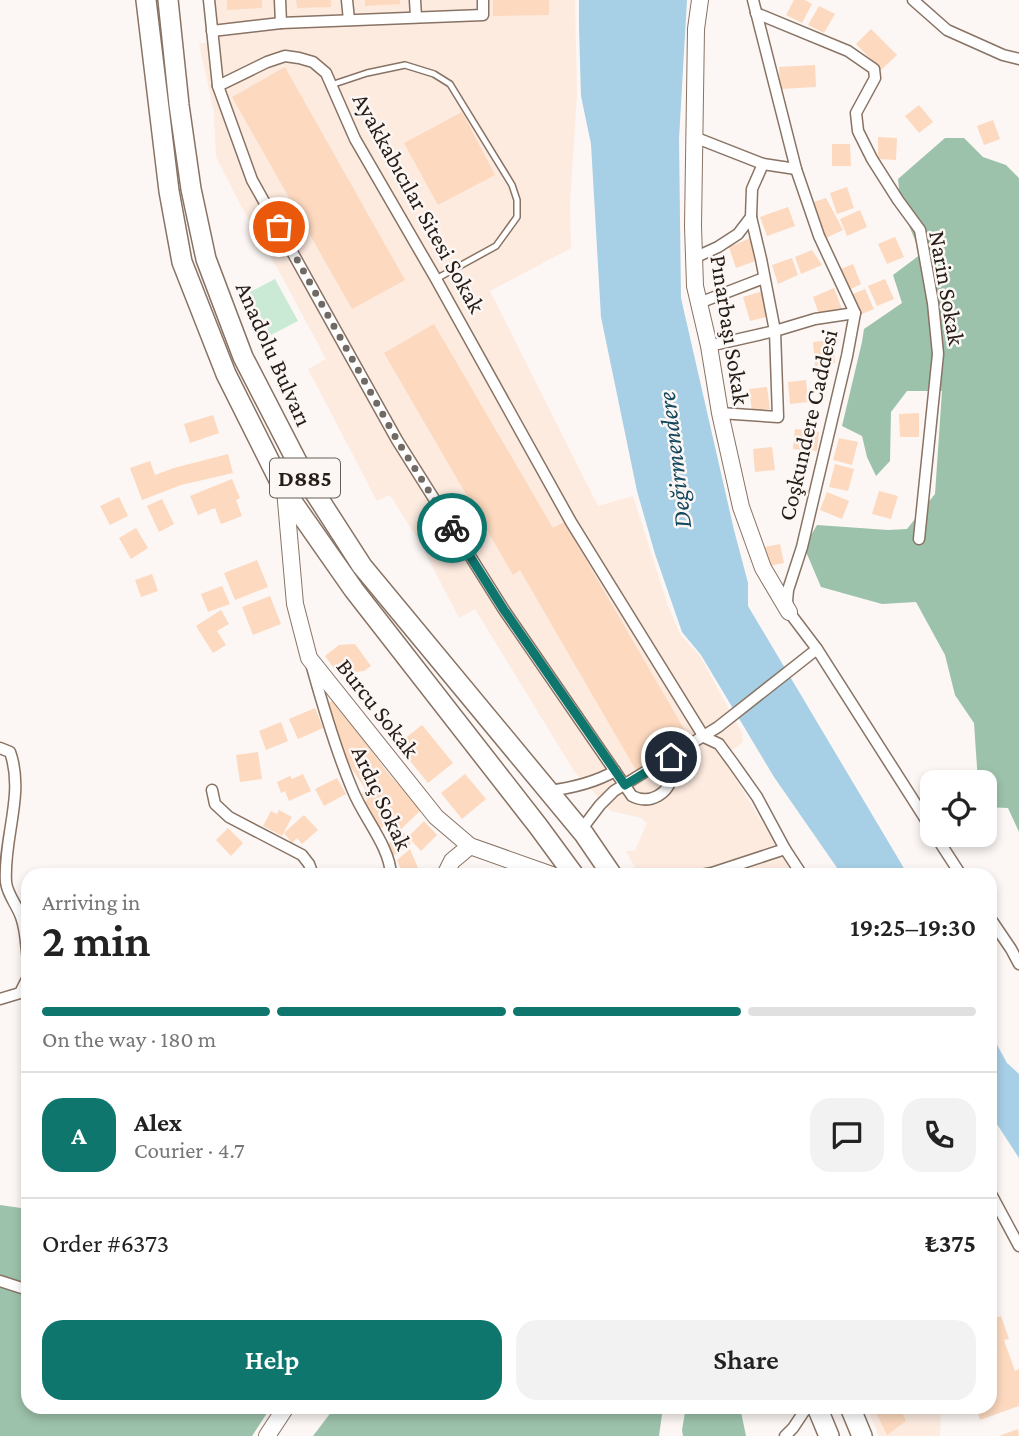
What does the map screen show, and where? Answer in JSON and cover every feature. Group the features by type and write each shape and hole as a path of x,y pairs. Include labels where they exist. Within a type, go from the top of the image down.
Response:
{"highway":[{"path":"136,0 148,28"},
{"name":"Anadolu Bulvarı","path":"146,0 169,191 182,262 226,374 284,490 354,590 570,868"},
{"name":"Anadolu Bulvarı","path":"168,0 191,189 206,259 243,357 306,479 362,566 581,830 607,868"},
{"path":"820,1414 829,1436"},
{"path":"853,1414 862,1436"}],"street":[{"path":"209,0 218,86 253,180 397,440 504,610 632,796 641,800 664,792 671,781 671,757"},
{"path":"280,0 281,23"},
{"path":"347,0 349,20"},
{"path":"415,0 416,17"},
{"path":"212,31 281,23 483,15 483,0"},
{"name":"Pınarbaşı Sokak","path":"700,0 696,29 694,137 695,286 741,507 762,568 789,612"},
{"name":"Coşkundere Caddesi","path":"753,0 796,169 819,236 855,313 848,356 812,508 788,590 789,612"},
{"path":"913,0 947,30 1003,55 1019,59"},
{"name":"Narin Sokak","path":"756,13 848,51 874,69 875,78 856,113 858,131 872,159 920,230 939,354 919,539"},
{"name":"Ayakkabıcılar Sitesi Sokak","path":"218,86 285,56 313,62 326,73 355,139 571,522 704,737 719,744 733,763 757,797 797,868"},
{"path":"694,137 763,164 796,169"},
{"path":"720,413 778,417 775,331 751,217 752,189 763,164"},
{"path":"694,258 738,234 751,217"},
{"path":"699,303 764,278"},
{"path":"709,346 815,319 855,313"},
{"name":"Burcu Sokak","path":"284,490 295,604 309,658 436,817 470,846 532,868"},
{"path":"789,612 920,812"},
{"path":"581,830 614,791 704,737 813,652"},
{"name":"Ardıç Sokak","path":"309,658 333,741 354,794 390,862 390,868"},
{"path":"0,748 10,752 14,762 17,787 6,884 21,916"},
{"path":"548,791 587,784 615,771"},
{"path":"212,790 215,804 229,817 302,855 310,868"},
{"path":"448,868 452,861 470,846"},
{"path":"943,847 956,868"},
{"path":"727,868 785,849"},
{"path":"997,928 1019,964"},
{"path":"0,999 21,991"},
{"path":"997,1205 1019,1246"},
{"path":"0,1281 21,1288"},
{"path":"267,1436 281,1414"},
{"path":"785,1436 802,1414"}],"lane":[{"path":"331,85 367,73 405,65 434,74 450,84 512,185 517,200 517,217 496,246 436,279"}],"shaded area":[{"path":"214,0 575,0 577,95 570,203 571,248 490,291 598,506 633,496 668,606 680,634 700,656 742,733 743,742 731,751 717,754 726,763 790,868 635,868 626,851 635,851 647,823 641,818 611,811 574,771 475,609 459,618 419,541 390,495 377,501 308,369 326,359 216,157 214,112 199,44 220,39"},
{"path":"870,1414 941,1414 940,1436 879,1436"}],"green space":[{"path":"945,138 964,138 983,157 1006,165 1019,178 1019,832 1008,808 997,808 997,770 977,770 974,723 955,695 945,655 916,602 882,604 821,587 804,547 817,525 907,529 935,494 942,391 907,391 891,412 890,461 876,476 867,457 862,436 842,426 864,329 902,303 893,275 921,254 901,207 898,179"},
{"path":"275,279 298,321 271,335 248,293"},
{"path":"0,1205 21,1208 21,1414 266,1414 252,1436 0,1436"},
{"path":"330,1414 662,1414 659,1436 313,1436"},
{"path":"685,1414 741,1414 746,1436 683,1436"}],"water":[{"name":"Değirmendere","path":"579,0 687,0 679,139 681,298 748,583 748,606 904,868 837,868 774,777 701,655 682,632 637,491 601,317 591,144 581,96"},
{"path":"997,1045 1007,1063 1019,1074 1019,1158 997,1124"}],"building":[{"path":"227,0 262,0 262,8 227,10"},
{"path":"296,0 331,0 331,7 297,8"},
{"path":"365,0 400,0 400,4 365,6"},
{"path":"493,0 549,0 549,15 493,16"},
{"path":"794,0 805,0 812,4 802,23 786,15"},
{"path":"819,6 835,14 824,33 808,25"},
{"path":"871,29 897,55 881,70 856,44"},
{"path":"815,65 816,87 780,89 779,67"},
{"path":"285,67 405,280 352,309 232,97"},
{"path":"919,105 933,122 919,133 905,116"},
{"path":"462,112 495,175 438,205 404,143"},
{"path":"993,120 1000,139 984,145 977,126"},
{"path":"878,137 897,138 896,160 878,159"},
{"path":"832,144 850,144 851,166 832,166"},
{"path":"847,187 854,208 837,214 830,193"},
{"path":"826,198 843,230 826,238 811,203"},
{"path":"788,207 795,226 767,236 760,217"},
{"path":"860,210 867,227 847,236 840,219"},
{"path":"755,236 761,259 736,268 729,247"},
{"path":"895,237 904,257 887,264 878,244"},
{"path":"812,250 822,265 801,274 795,257"},
{"path":"792,258 798,275 778,284 772,265"},
{"path":"853,264 861,284 845,292 836,271"},
{"path":"885,279 894,299 877,306 868,286"},
{"path":"834,288 843,312 820,317 813,297"},
{"path":"865,289 874,309 857,316 848,296"},
{"path":"763,291 770,316 750,321 743,297"},
{"path":"434,324 553,528 564,522 691,741 637,772 520,570 513,575 384,353"},
{"path":"833,340 835,363 815,366 813,342"},
{"path":"806,380 808,402 790,404 788,382"},
{"path":"767,387 770,409 752,411 749,389"},
{"path":"919,413 919,437 900,437 899,414"},
{"path":"213,415 219,433 190,443 184,424"},
{"path":"795,429 819,432 817,451 793,449"},
{"path":"839,438 858,442 852,465 833,460"},
{"path":"772,447 775,470 755,472 753,449"},
{"path":"228,454 233,473 181,485 142,500 130,468 150,461 155,475"},
{"path":"835,464 854,469 848,491 829,487"},
{"path":"232,479 240,498 236,500 242,516 221,524 215,508 198,515 190,496"},
{"path":"879,491 898,496 891,519 872,514"},
{"path":"827,492 849,501 842,519 820,510"},
{"path":"119,497 128,516 110,525 100,506"},
{"path":"162,499 174,524 159,532 147,506"},
{"path":"136,528 148,548 131,559 119,538"},
{"path":"780,544 784,563 769,566 765,547"},
{"path":"257,560 268,587 235,600 224,573"},
{"path":"152,574 158,591 141,597 135,580"},
{"path":"222,586 230,604 208,612 201,594"},
{"path":"270,596 281,624 253,635 242,607"},
{"path":"221,610 229,624 217,631 226,645 213,653 196,626"},
{"path":"355,644 371,666 364,671 339,675 325,656 339,645"},
{"path":"334,700 387,772 421,810 398,832 390,820 379,830 363,803 367,800 361,794 366,790 350,766 347,767 327,704"},
{"path":"315,708 323,728 298,739 289,719"},
{"path":"281,722 288,741 266,750 259,731"},
{"path":"422,725 453,763 428,783 397,745"},
{"path":"258,752 262,779 240,782 236,755"},
{"path":"303,774 311,791 289,801 285,791 281,793 277,782"},
{"path":"465,774 486,799 462,819 441,793"},
{"path":"337,778 346,794 324,806 315,789"},
{"path":"279,810 292,817 282,836 263,826 271,811 277,814"},
{"path":"304,815 318,830 302,844 297,838 292,843 284,833"},
{"path":"424,821 437,835 421,851 408,837"},
{"path":"228,828 243,843 231,856 216,840"},
{"path":"404,833 411,844 393,856 386,845"},
{"path":"410,849 418,868 400,868 397,860"},
{"path":"1001,1316 1009,1339 1004,1340 1015,1371 1019,1369 1019,1406 997,1414 997,1318"},
{"path":"877,1414 903,1414 906,1421 887,1435"},
{"path":"978,1414 997,1414 980,1420"},
{"path":"1018,1429 1019,1436 999,1436"}],"way so far":[{"path":"279,227 397,440 452,528"}],"route":[{"path":"452,528 504,610 625,785 671,757"}]}
